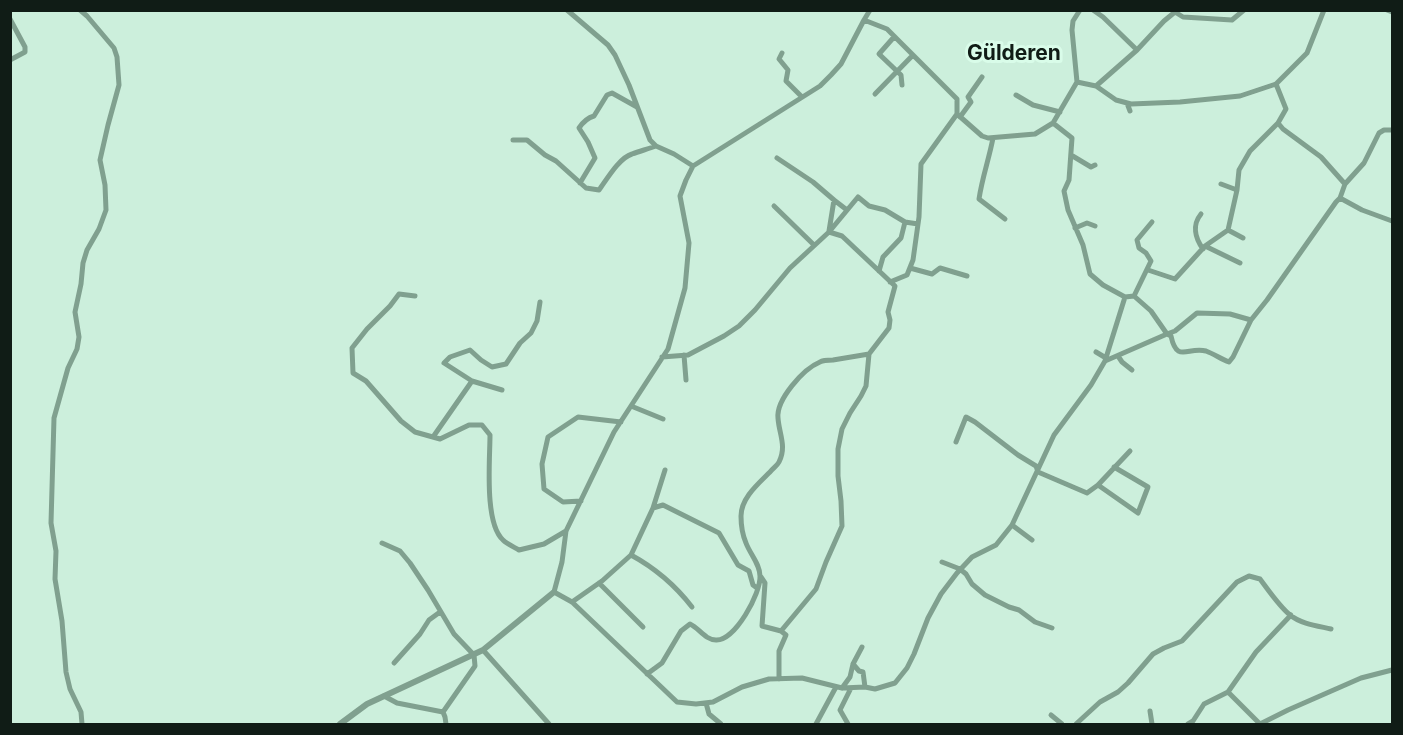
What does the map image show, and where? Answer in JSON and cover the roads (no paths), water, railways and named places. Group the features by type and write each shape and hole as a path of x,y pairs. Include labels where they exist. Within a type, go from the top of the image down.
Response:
{"street":[{"path":"80,10 114,48 119,85 100,160 105,186 106,210 83,263 75,312 79,337 77,349 68,368 54,418 51,523 56,551 55,579 62,621 66,672 70,689 81,712 82,724"},
{"path":"567,10 608,45 620,65 650,140 656,146 693,166"},
{"path":"340,724 367,704 483,650 554,592 562,562 566,531 614,432 668,349 686,288 689,243 680,196 693,166 820,86 841,64 870,10"},
{"path":"864,20 887,28 957,99 959,115 982,136 993,138 1035,134 1053,123 1077,82 1072,30 1073,21 1080,10"},
{"path":"1092,10 1103,17 1137,50"},
{"path":"1096,86 1137,50 1174,11 1183,17 1232,20 1244,10"},
{"path":"1077,82 1096,86 1116,100 1131,104 1240,96 1276,84 1307,53 1323,10"},
{"path":"1387,10 1392,12"},
{"path":"10,19 25,47 25,52 10,60"},
{"path":"894,37 879,54 901,75 902,85"},
{"path":"782,53 779,59 788,70 786,81 802,97"},
{"path":"875,94 913,56"},
{"path":"890,282 907,275 914,260 921,164 971,102 968,97 982,76"},
{"path":"1148,270 1175,279 1204,248 1228,230 1239,170 1250,151 1278,123 1286,109 1276,84"},
{"path":"580,183 594,158 579,128 581,124 594,116 607,95 612,93 637,107"},
{"path":"1016,95 1033,105 1060,112"},
{"path":"1126,103 1130,111"},
{"path":"1053,123 1072,138 1069,180 1064,191 1068,210 1083,245 1090,274 1103,285 1125,297 1134,296 1151,311 1167,334 1171,336 1176,350 1181,353 1203,350 1229,362 1251,320 1340,198 1345,184 1364,163 1379,133 1392,130"},
{"path":"1278,123 1321,157 1345,184"},
{"path":"993,138 981,182 979,199 1005,219"},
{"path":"513,140 527,140 556,161 586,188 599,190 622,159 656,146"},
{"path":"1071,155 1091,167 1095,165"},
{"path":"777,158 813,182 847,210"},
{"path":"1221,184 1237,190"},
{"path":"662,357 688,355 740,326 790,268 829,232 858,197 869,206 885,210 905,222 918,224"},
{"path":"1340,198 1362,210 1392,221"},
{"path":"829,232 834,200"},
{"path":"774,206 814,245"},
{"path":"1201,214 1195,225 1198,242 1204,248 1240,263"},
{"path":"879,271 883,257 901,238 905,222"},
{"path":"1134,296 1151,261 1146,253 1138,248 1137,240 1152,222"},
{"path":"1076,228 1087,223 1095,226"},
{"path":"1228,230 1243,238"},
{"path":"781,631 816,589 842,526 837,476 838,449 842,429 866,386 869,354 889,328 888,312 895,286 842,236 829,232"},
{"path":"910,268 932,274 940,268 967,276"},
{"path":"415,296 399,294 367,328 352,348 353,373 366,381 401,421 415,432 440,439 469,425 482,425 490,435 489,498 494,524 501,539 519,550 544,544 566,531"},
{"path":"554,592 572,602 677,702 696,704 713,702 742,687 768,679 802,678 839,687 875,689 896,683 907,669 928,618 941,594 972,556 996,545 1012,525 1054,435 1091,385 1105,360 1125,297"},
{"path":"502,390 472,381 444,363 450,357 470,350 492,367 506,364 520,343 531,333 537,321 540,302"},
{"path":"1105,360 1175,331 1197,313 1230,314 1251,320"},
{"path":"1096,352 1105,360"},
{"path":"647,674 662,663 681,631 690,624 696,626 707,638 714,640 723,639 740,624 758,588 760,575 744,537 741,516 745,500 778,465 782,455 784,448 777,411 789,388 820,362 869,354"},
{"path":"684,355 686,380"},
{"path":"1118,356 1132,370"},
{"path":"433,437 472,381"},
{"path":"631,406 663,419"},
{"path":"581,501 563,502 544,489 542,464 548,437 578,417 621,422"},
{"path":"956,442 966,417 1036,466 1038,472 1087,493 1098,485 1130,451"},
{"path":"1098,485 1138,513 1148,487 1114,467"},
{"path":"572,602 599,583 631,555 653,508 665,470"},
{"path":"653,508 663,505 719,533 738,565 749,571 753,585 758,588"},
{"path":"1012,525 1032,540"},
{"path":"382,543 399,550 410,563 454,634 474,655 475,666 443,712"},
{"path":"631,555 645,562 673,585 692,607"},
{"path":"942,562 960,569 985,595 1019,610 1035,622 1052,628"},
{"path":"760,575 765,583 762,626 781,631 786,635 779,651 779,679"},
{"path":"1076,724 1100,702 1118,692 1128,683 1153,654 1182,641 1237,582 1249,576 1260,579 1268,591 1300,621 1331,629"},
{"path":"599,583 643,627"},
{"path":"394,663 420,634 429,620 440,612"},
{"path":"1188,724 1193,722 1204,704 1228,692 1257,652 1291,615"},
{"path":"816,724 839,687 850,677 853,664 862,647"},
{"path":"483,650 549,724"},
{"path":"853,664 863,672 865,687"},
{"path":"1228,692 1260,724 1361,678 1392,670"},
{"path":"848,724 840,710 851,688"},
{"path":"384,696 397,703 443,712"},
{"path":"706,703 709,714 721,724"},
{"path":"1150,711 1152,724"},
{"path":"443,712 446,724"},
{"path":"1051,715 1062,724"}],"district":[{"name":"Gülderen","path":"1014,54"}]}
